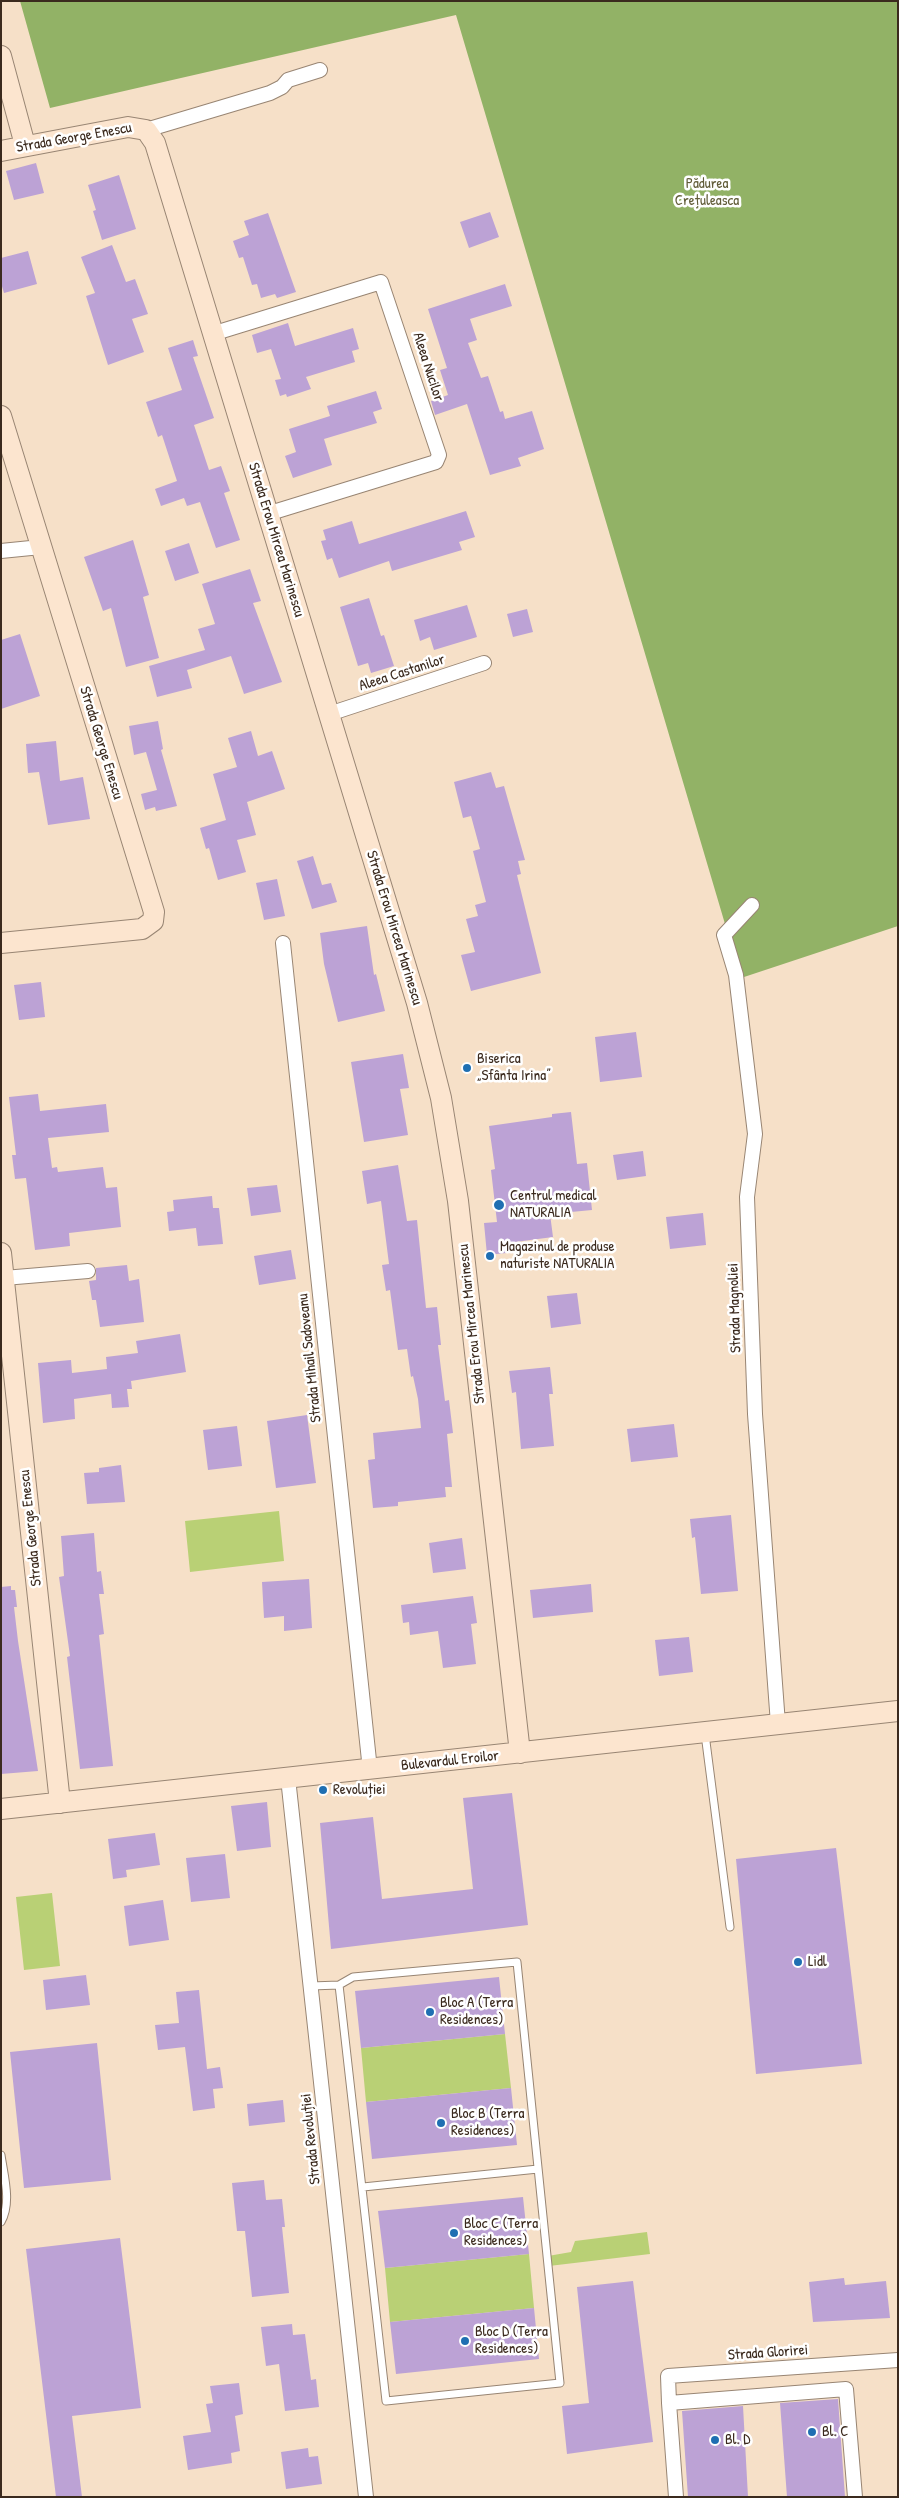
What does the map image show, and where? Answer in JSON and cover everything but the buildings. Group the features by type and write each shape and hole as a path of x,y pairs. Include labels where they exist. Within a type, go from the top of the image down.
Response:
{"street":[{"path":"1,56 25,145"},
{"path":"146,130 270,94 282,87 288,80 320,70"},
{"name":"Strada George Enescu","path":"1,151 128,127 146,130"},
{"name":"Strada Erou Mircea Marinescu","path":"146,130 155,143 417,1003 439,1090 450,1143 520,1753"},
{"name":"Aleea Nucilor","path":"212,334 381,282 439,455 436,462 267,514"},
{"name":"Strada George Enescu","path":"1,416 154,912 153,921 142,929 1,942"},
{"path":"1,551 41,547"},
{"name":"Aleea Castanilor","path":"329,714 484,663"},
{"name":"Strada Magnoliei","path":"752,904 724,934 736,975 755,1134 748,1197 755,1414 778,1724"},
{"name":"Strada Mihail Sadoveanu","path":"283,943 370,1770"},
{"name":"Strada George Enescu","path":"1,1253 4,1278 4,1306 60,1803"},
{"path":"4,1278 88,1270"},
{"name":"Bulevardul Eroilor","path":"1,1810 898,1711"},
{"name":"Strada Revoluției","path":"288,1778 366,2497"},
{"name":"Strada Glorirei","path":"669,2403 668,2376 898,2360"},
{"path":"676,2497 669,2403 846,2389 855,2497"}],"lane":[{"path":"705,1732 730,1927"},
{"path":"311,1986 339,1985 354,1977 517,1962 560,2383 386,2401 339,1985"},
{"path":"1,2155 7,2190 5,2216 1,2222"},
{"path":"363,2187 538,2169"}],"green space":[{"name":"Pădurea Crețuleasca","path":"20,1 898,1 898,926 741,978 456,15 50,108"},
{"path":"279,1511 284,1561 190,1572 185,1521"},
{"path":"52,1893 60,1966 24,1970 16,1897"},
{"path":"505,2034 511,2088 366,2102 361,2048"},
{"path":"647,2232 650,2254 549,2266 548,2256 571,2252 575,2241"},
{"path":"529,2254 534,2308 390,2322 385,2268"}],"place":[{"name":"Biserica „Sfânta Irina”","path":"467,1068"},
{"name":"Centrul medical NATURALIA","path":"499,1205"},
{"name":"Magazinul de produse naturiste NATURALIA","path":"490,1256"},
{"name":"Revoluției","path":"323,1790"},
{"name":"Lidl","path":"798,1962"},
{"name":"Bloc A (Terra Residences)","path":"430,2012"},
{"name":"Bloc B (Terra Residences)","path":"441,2123"},
{"name":"Bloc C (Terra Residences)","path":"454,2233"},
{"name":"Bloc D (Terra Residences)","path":"465,2341"},
{"name":"Bl. C","path":"812,2432"},
{"name":"Bl. D","path":"715,2440"}]}
